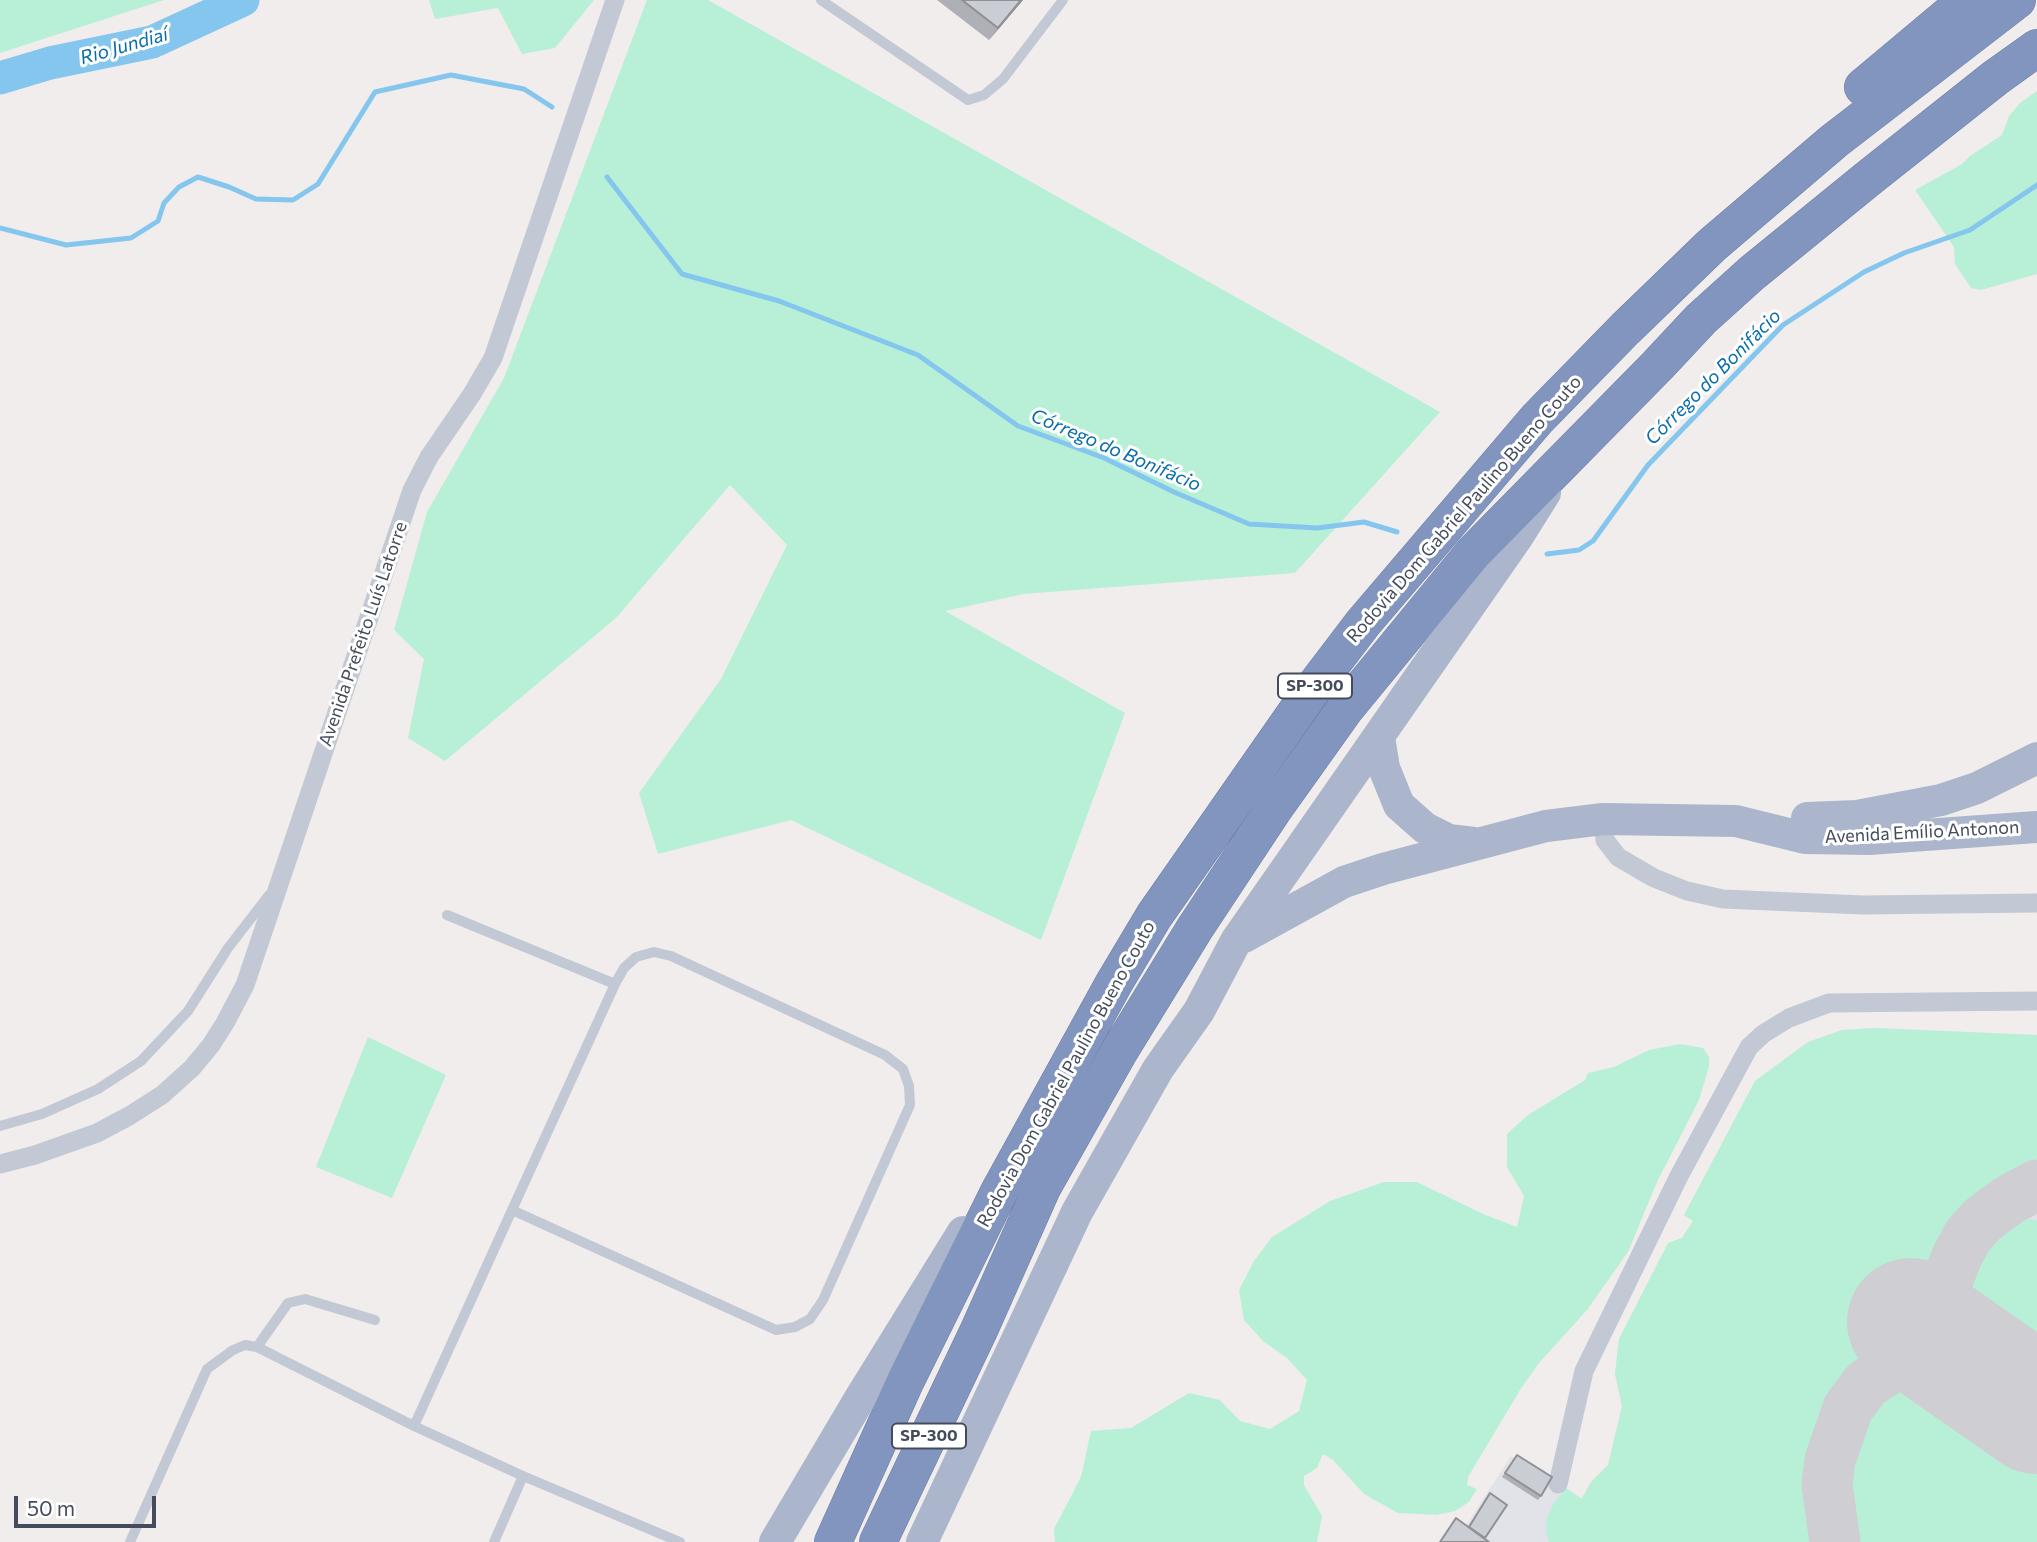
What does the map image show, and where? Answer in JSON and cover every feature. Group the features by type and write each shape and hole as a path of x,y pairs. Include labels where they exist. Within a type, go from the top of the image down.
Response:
{"highway":[{"path":"1363,623 1521,415 1617,315 1692,241 1796,146 1966,0"},
{"name":"Rodovia Dom Gabriel Paulino Bueno Couto","path":"832,1542 947,1295 999,1192 1154,916 1309,694 1363,623 1537,419 1625,328 1683,273 1834,141 2017,0"},
{"name":"Rodovia Dom Gabriel Paulino Bueno Couto","path":"878,1542 979,1330 1042,1188 1120,1050 1195,928 1273,810 1345,709 1473,553 1701,319 1752,273 2037,48"}],"main road":[{"path":"922,1542 1077,1212 1158,1069 1199,1011 1236,941 1518,536 1569,456"},
{"path":"1379,737 1384,768 1399,805 1425,828 1449,840 1476,844"},
{"path":"1736,821 1857,816 1941,800 1977,788 2037,758"},
{"name":"Avenida Emílio Antonon","path":"1236,941 1345,882 1383,869 1546,826 1603,819 1736,821 1805,838 1856,839 2037,827"},
{"path":"775,1542 859,1400 1062,1077"}],"street":[{"name":"Avenida Prefeito Luís Latorre","path":"0,1164 97,1133 162,1095 191,1068 225,1023 244,985 412,490 429,457 493,358 615,0"},
{"path":"1603,819 1605,840 1618,857 1654,878 1686,891 1723,899 1863,905 2037,903"},
{"path":"1558,1484 1584,1371 1679,1176 1749,1046 1789,1018 1829,1003 2037,1001"}],"lane":[{"path":"821,0 968,100 985,95 1003,79 1063,0"},
{"path":"0,1126 42,1114 99,1089 141,1061 188,1011 228,948 280,881"},
{"path":"447,915 615,984"},
{"path":"414,1426 512,1210 615,984 624,968 636,957 653,952 671,956 885,1055 903,1069 909,1086 911,1105 824,1300 810,1319 795,1327 776,1330 512,1210"},
{"path":"257,1347 288,1303 305,1299 375,1321"},
{"path":"130,1542 207,1369 233,1350 245,1345 257,1347 414,1426 523,1476 680,1542"},
{"path":"494,1542 523,1476"}],"shaded area":[{"path":"1874,1028 2037,1035 2037,1542 1440,1542 1445,1535 1456,1541 1511,1456 1581,1499 1591,1482 1608,1465 1622,1406 1615,1374 1619,1339 1668,1243 1682,1238 1693,1221 1684,1215 1755,1081 1808,1042 1842,1030"}],"green space":[{"path":"0,0 164,0 0,53"},
{"path":"429,0 594,0 555,48 522,54 498,8 435,19"},
{"path":"647,0 708,0 1440,412 1295,573 1024,594 945,611 1125,713 1041,940 791,820 658,854 639,793 721,679 787,545 730,485 616,618 445,761 408,738 424,659 394,630 427,512 504,378"},
{"path":"2037,91 2037,274 1981,290 1971,288 1955,264 1954,247 1915,190 1962,164 2002,135 2009,116 2020,103"},
{"path":"1874,1028 2037,1035 2037,1168 1999,1189 1962,1221 1871,1344 1837,1398 1825,1425 1816,1458 1815,1515 1821,1542 1549,1542 1546,1531 1547,1517 1554,1503 1566,1488 1582,1499 1591,1482 1608,1465 1622,1406 1615,1374 1619,1339 1668,1243 1682,1238 1693,1221 1684,1215 1755,1081 1808,1042 1842,1030"},
{"path":"368,1037 446,1075 392,1198 316,1167"},
{"path":"1680,1044 1703,1048 1709,1057 1709,1067 1699,1100 1657,1182 1628,1252 1587,1310 1539,1363 1520,1390 1468,1477 1467,1485 1477,1489 1469,1502 1455,1511 1436,1515 1398,1513 1364,1494 1333,1460 1323,1454 1317,1468 1304,1476 1304,1485 1322,1516 1317,1542 1055,1542 1054,1529 1081,1477 1091,1431 1131,1428 1189,1393 1220,1400 1240,1421 1270,1429 1299,1411 1307,1380 1288,1359 1263,1341 1244,1320 1239,1290 1254,1261 1272,1237 1330,1201 1384,1182 1417,1182 1517,1227 1524,1196 1507,1167 1507,1134 1528,1115 1585,1080 1588,1073 1614,1067 1649,1050"},
{"path":"2017,1217 2037,1220 2037,1357 1985,1321 1973,1300 1972,1268 1978,1251 1991,1235"},
{"path":"1921,1384 2037,1464 2037,1542 1851,1542 1844,1500 1845,1475 1859,1422 1872,1401 1882,1392 1892,1387"}],"building":[{"path":"962,0 1021,0 998,28"},
{"path":"1517,1455 1552,1477 1541,1496 1505,1473"},
{"path":"1490,1493 1507,1505 1485,1538 1469,1527"},
{"path":"1456,1518 1489,1542 1440,1542"}],"waterway":[{"name":"Rio Jundiaí","path":"0,78 50,63 152,42 243,0"},
{"name":"Córrego do Bonifácio","path":"0,228 66,245 131,238 158,221 164,203 179,187 198,177 256,199 293,200 318,184 375,92 451,75 524,89 552,107"},
{"name":"Córrego do Bonifácio","path":"607,177 682,274 779,301 918,355 1018,426 1104,458 1249,524 1317,528 1364,522 1397,532"},
{"name":"Córrego do Bonifácio","path":"1547,554 1579,550 1593,541 1648,465 1783,325 1864,272 1904,253 1970,230 2037,185"}],"taxiway":[{"path":"1835,1542 1827,1485 1830,1460 1848,1408 1866,1384 1887,1370 1908,1360 1951,1351 1942,1318 1943,1292 1957,1256 1968,1236 1982,1220 2009,1200 2037,1185"}],"runway":[{"path":"1911,1322 2037,1410"}]}
